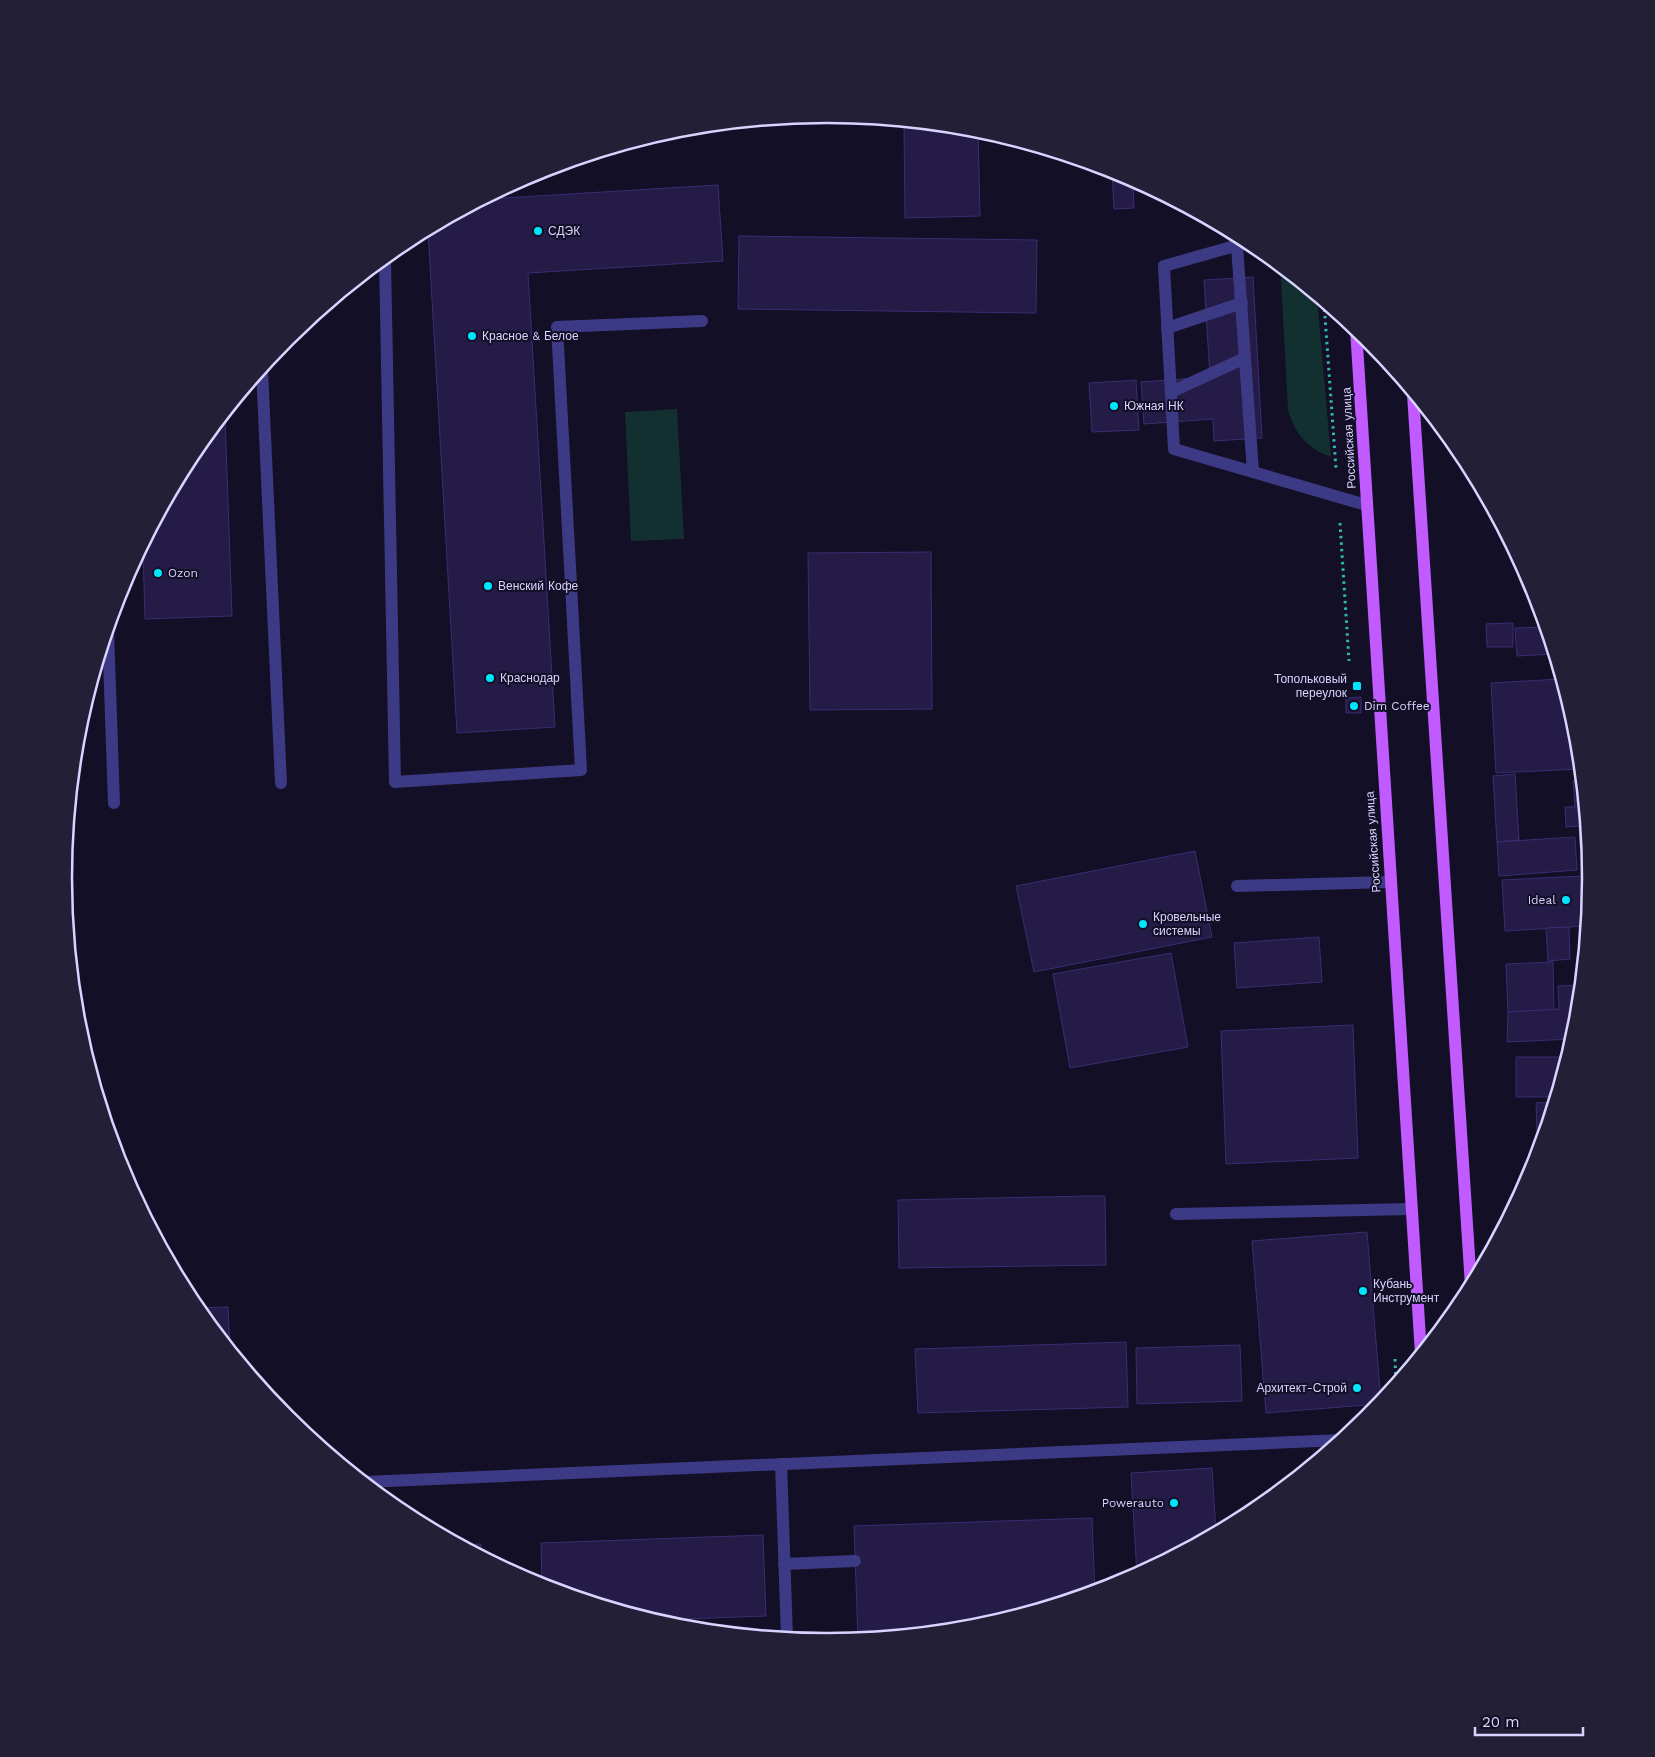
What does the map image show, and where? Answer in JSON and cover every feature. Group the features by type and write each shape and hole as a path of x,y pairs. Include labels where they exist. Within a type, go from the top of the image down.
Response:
{"main road":[{"name":"Российская улица","path":"1357,341 1420,1345"},
{"path":"1414,404 1470,1273"}],"lane":[{"path":"1238,245 1164,266 1174,449 1366,505"},
{"path":"1243,248 1242,303 1253,472"},
{"path":"384,268 395,782 581,770 557,327 702,321"},
{"path":"1167,328 1242,303"},
{"path":"1171,392 1246,358"},
{"path":"262,378 282,783"},
{"path":"109,650 114,803"},
{"path":"1236,886 1390,882"},
{"path":"1176,1214 1411,1209"},
{"path":"374,1482 1331,1440"},
{"path":"781,1464 787,1632"},
{"path":"784,1564 855,1561"}],"green space":[{"path":"1283,277 1318,305 1331,457 1315,449 1303,439 1294,426 1288,410 1281,280"},
{"path":"677,409 684,539 631,541 625,412"}],"building":[{"path":"904,128 978,139 980,216 905,218"},
{"path":"1112,180 1133,189 1134,208 1114,209"},
{"path":"718,185 723,261 528,273 555,727 457,733 428,238 500,198"},
{"path":"739,236 1037,240 1036,313 738,309"},
{"path":"1253,277 1262,438 1214,441 1213,419 1144,424 1141,382 1210,377 1204,280"},
{"name":"Южная НК","path":"1136,380 1139,430 1092,432 1089,383"},
{"path":"225,424 232,616 145,619 143,560 174,501 200,459"},
{"path":"931,552 932,709 810,710 808,553"},
{"path":"1513,623 1513,647 1487,647 1486,624"},
{"path":"1539,627 1548,654 1517,656 1515,628"},
{"path":"1556,679 1568,731 1574,769 1496,773 1491,683"},
{"name":"Dim Coffee","path":"1361,697 1361,713 1346,713 1346,698"},
{"path":"1515,774 1519,840 1497,842 1493,776"},
{"path":"1573,781 1576,781 1581,848 1579,826 1566,827 1565,807 1575,807"},
{"path":"1575,837 1577,870 1499,876 1497,842"},
{"path":"1195,851 1212,937 1034,972 1016,886"},
{"path":"1582,876 1581,926 1505,931 1502,880"},
{"path":"1569,927 1570,959 1548,961 1546,928"},
{"path":"1319,937 1322,982 1237,988 1234,943"},
{"path":"1171,953 1188,1047 1070,1068 1053,974"},
{"path":"1553,962 1554,1010 1508,1012 1506,964"},
{"path":"1575,985 1565,1039 1507,1042 1508,1012 1559,1009 1558,986"},
{"path":"1353,1025 1358,1158 1226,1164 1221,1031"},
{"path":"1516,1057 1561,1057 1550,1097 1516,1097"},
{"path":"1548,1102 1537,1134 1536,1103"},
{"path":"1105,1196 1106,1265 899,1268 898,1200"},
{"path":"1367,1232 1380,1392 1368,1405 1266,1413 1252,1241"},
{"path":"228,1307 230,1339 229,1338 207,1308"},
{"path":"1126,1342 1128,1407 918,1413 915,1349"},
{"path":"1240,1345 1242,1401 1137,1404 1136,1348"},
{"name":"Powerauto","path":"1212,1468 1216,1525 1161,1556 1137,1567 1131,1473"},
{"path":"1092,1518 1095,1584 1023,1608 975,1619 926,1627 858,1633 854,1526"},
{"path":"763,1535 766,1616 680,1619 632,1608 585,1593 542,1577 541,1543"},
{"path":"473,1544 481,1544 481,1549"}],"place":[{"name":"СДЭК","path":"538,231"},
{"name":"Красное & Белое","path":"472,336"},
{"name":"Южная НК","path":"1114,406"},
{"name":"Ozon","path":"158,573"},
{"name":"Венский Кофе","path":"488,586"},
{"name":"Краснодар","path":"490,678"},
{"name":"Топольковый переулок","path":"1357,686"},
{"name":"Dim Coffee","path":"1354,706"},
{"name":"Ideal","path":"1566,900"},
{"name":"Кровельные системы","path":"1143,924"},
{"name":"Кубань Инструмент","path":"1363,1291"},
{"name":"Архитект-Строй","path":"1357,1388"},
{"name":"Powerauto","path":"1174,1503"}]}
